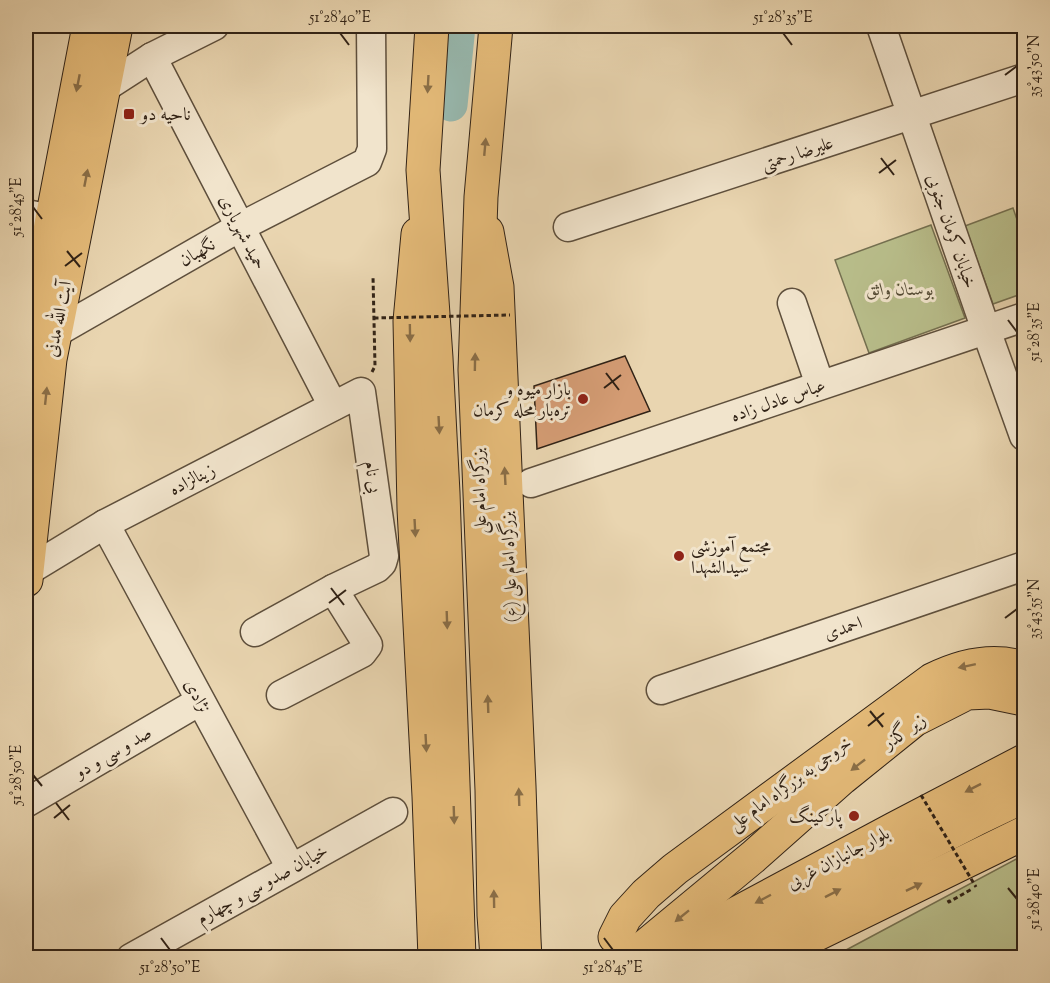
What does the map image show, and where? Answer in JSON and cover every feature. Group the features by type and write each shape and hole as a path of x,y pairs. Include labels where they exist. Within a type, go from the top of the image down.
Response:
{"main road":[{"path":"51,219 89,26"},
{"name":"آیت الله مدنی","path":"26,369 51,219 104,88 116,26"},
{"name":"بزرگراه امام علی","path":"432,26 423,170 443,493 459,957"},
{"name":"بزرگراه امام علی","path":"496,26 480,197 475,370 492,790 496,957"},
{"path":"423,170 410,321 414,509 435,957"},
{"name":"بزرگراه امام علی (ع)","path":"480,197 497,287 528,951"},
{"name":"آیت الله مدنی","path":"26,576 50,359 55,333 51,219"},
{"name":"خروجی به بزرگراه امام علی","path":"614,951 625,917 646,894 675,869 932,680 952,670 970,665 992,663 1013,664 1022,683"},
{"name":"زیر گذر","path":"614,951 740,843 774,820 807,810 842,778 914,720 967,693 990,692 1022,683"},
{"name":"بلوار جانبازان غربی","path":"653,957 1024,761"},
{"name":"بلوار جانبازان غربی","path":"706,957 1024,796"},
{"path":"978,818 1024,806"},
{"path":"768,957 1024,833"},
{"path":"790,957 823,930"}],"street":[{"path":"104,88 152,57 214,26"},
{"name":"نگهبان","path":"55,333 240,227 367,162 372,149 371,26"},
{"name":"خیابان کرمان جنوبی","path":"881,26 1024,436"},
{"name":"حمید شهریاری","path":"152,57 333,406"},
{"name":"علیرضا رحمتی","path":"568,227 1024,78"},
{"path":"792,303 820,385"},
{"name":"عباس عادل زاده","path":"531,483 1024,317"},
{"name":"زینالزاده","path":"26,576 105,524 361,392"},
{"name":"بی نام","path":"333,589 377,568 384,556 361,392"},
{"name":"نژادی","path":"105,524 291,868"},
{"name":"احمدی","path":"661,690 1024,566"},
{"path":"255,632 333,589 368,645 362,653 281,695"},
{"name":"صد و سی و دو","path":"26,803 200,701"},
{"name":"خیابان صدو سی و چهارم","path":"144,954 291,868 393,812"}],"path":[{"path":"373,276 375,366"},
{"path":"374,318 510,315"},
{"path":"921,795 976,887 949,902"}],"green space":[{"path":"1013,208 1024,240 1024,293 993,304 965,226"},
{"name":"بوستان واثق","path":"931,225 965,318 869,353 835,260"},
{"path":"1022,856 1024,862 1024,957 833,957"}],"building":[{"path":"625,356 650,411 537,449 534,386"}],"waterway":[{"path":"451,105 459,26"}],"place":[{"name":"ناحیه دو","path":"129,114"},
{"name":"بازار میوه و تره‌بار محله کرمان","path":"583,399"},
{"name":"مجتمع آموزشی سیدالشهدا","path":"679,556"},
{"name":"پارکینگ","path":"854,816"}]}
